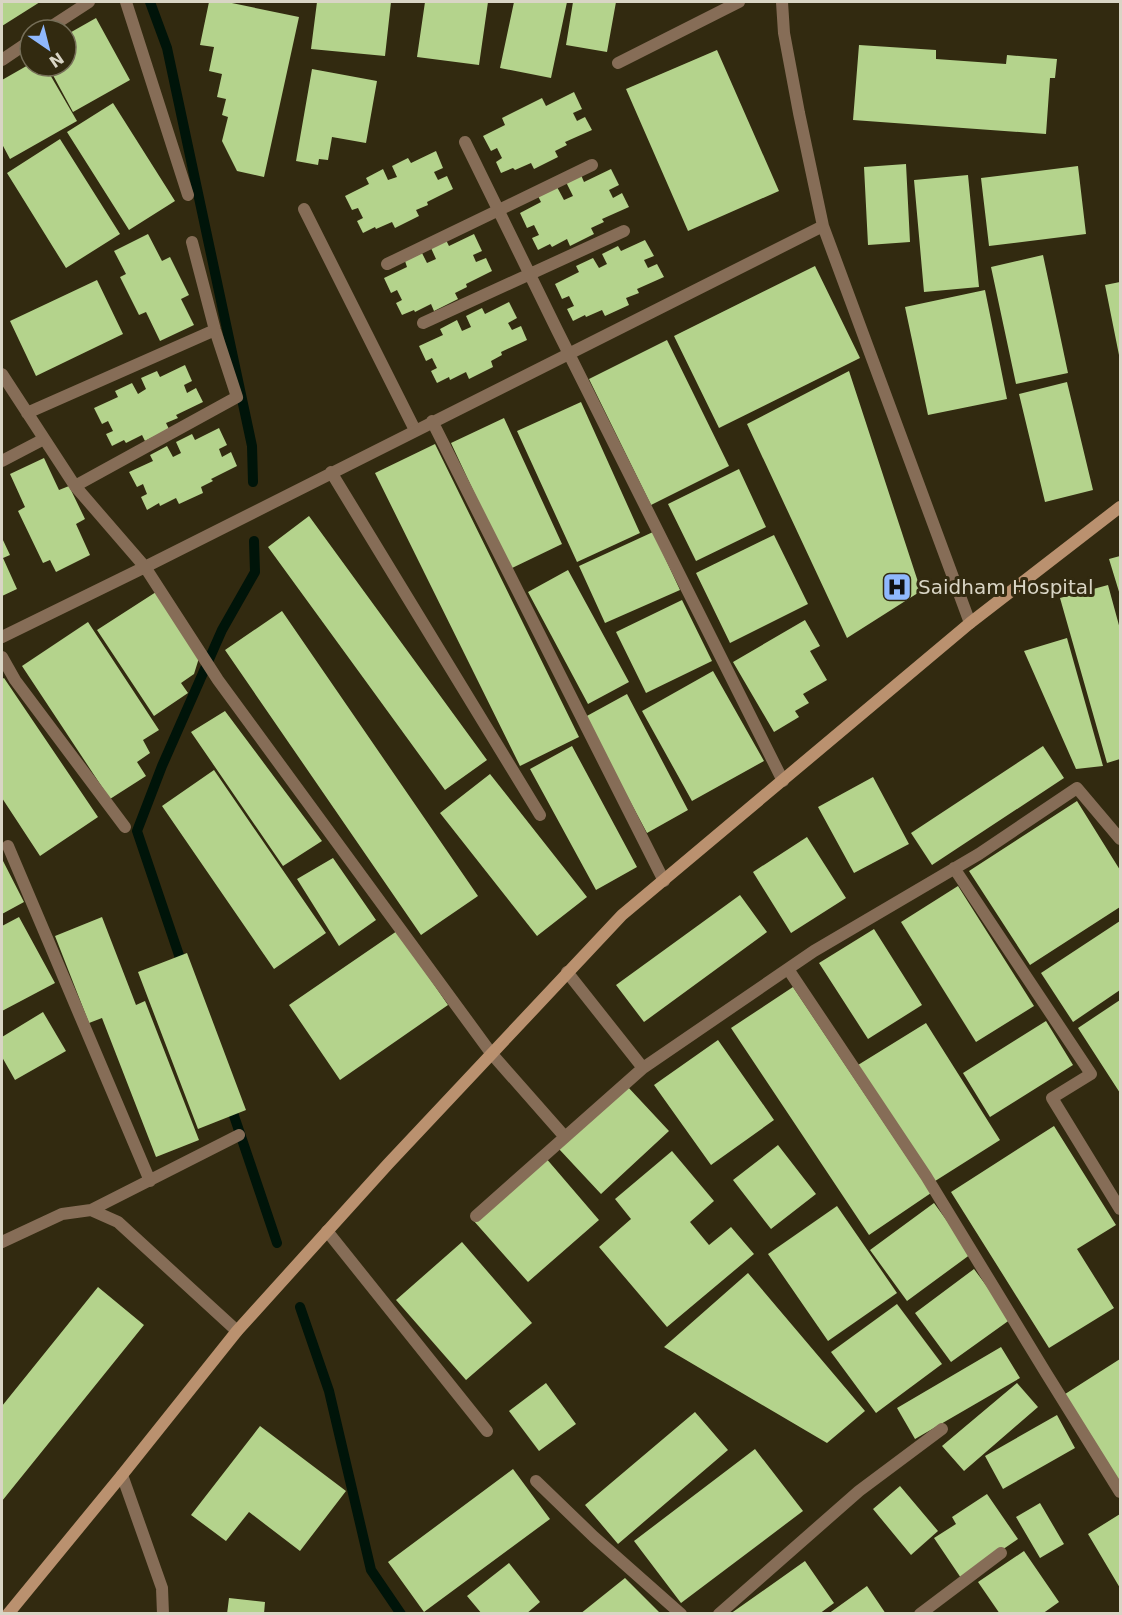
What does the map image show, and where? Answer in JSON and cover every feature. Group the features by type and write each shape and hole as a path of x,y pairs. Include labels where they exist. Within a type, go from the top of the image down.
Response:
{"street":[{"path":"64,18 89,2"},
{"path":"126,2 188,195"},
{"path":"618,63 739,2"},
{"path":"782,2 784,33 823,226 970,623"},
{"path":"2,60 18,49"},
{"path":"465,142 783,781"},
{"path":"387,264 592,165"},
{"path":"304,209 415,430"},
{"path":"2,637 823,226"},
{"path":"423,323 624,231"},
{"path":"75,486 237,398 192,242"},
{"path":"27,413 216,330"},
{"path":"2,374 75,486 145,567 218,680 491,1053 565,1137"},
{"path":"432,422 663,881"},
{"path":"2,460 44,439"},
{"path":"332,472 540,815"},
{"path":"8,1614 123,1475 237,1331 387,1164 622,915 970,623 1120,507"},
{"path":"2,657 15,680 125,827"},
{"path":"476,1216 643,1068 814,951 979,854 1077,788 1120,839"},
{"path":"8,846 150,1181"},
{"path":"954,868 1091,1074 1052,1098 1120,1209"},
{"path":"788,969 927,1176 1120,1492"},
{"path":"567,972 643,1068"},
{"path":"2,1242 62,1214 91,1210 239,1135"},
{"path":"91,1210 118,1222 237,1331"},
{"path":"327,1231 487,1431"},
{"path":"719,1614 859,1491 942,1429"},
{"path":"123,1475 162,1588 163,1614"},
{"path":"536,1481 594,1537 681,1614"},
{"path":"920,1614 1001,1553"}],"building":[{"path":"2,2 40,2 2,26"},
{"path":"209,2 227,2 299,17 264,177 237,171 222,141 228,117 222,115 226,99 217,97 222,74 209,71 214,47 200,45"},
{"path":"317,2 391,2 385,56 311,49"},
{"path":"425,2 488,2 479,65 417,57"},
{"path":"514,2 567,2 551,78 500,68"},
{"path":"573,2 616,2 607,52 566,45"},
{"path":"96,18 130,80 73,112 55,78 78,78 78,28"},
{"path":"859,45 936,50 936,59 1006,64 1007,55 1057,59 1055,78 1050,78 1046,134 853,120"},
{"path":"717,50 779,191 688,231 626,89"},
{"path":"312,69 377,81 366,143 332,137 328,160 319,159 318,165 296,161"},
{"path":"18,71 18,78 52,78 77,121 10,159 2,144 2,80"},
{"path":"574,92 582,109 573,113 577,121 585,117 592,130 565,142 567,145 555,151 558,157 534,169 531,163 501,173 496,162 502,158 497,148 491,151 483,136 505,125 502,118 542,98 546,106"},
{"path":"113,103 175,201 129,230 67,132"},
{"path":"60,139 120,234 66,268 7,173"},
{"path":"436,151 443,168 434,172 438,180 447,176 453,189 427,202 428,205 416,210 419,216 395,228 392,222 363,233 357,221 363,218 358,208 352,210 345,196 369,184 366,178 383,169 388,180 397,177 392,166 408,158 411,163"},
{"path":"906,164 910,242 868,245 864,167"},
{"path":"1078,166 1086,234 989,246 981,178"},
{"path":"611,169 619,185 609,190 613,198 622,193 629,207 602,219 604,222 591,228 594,234 570,246 567,239 552,247 550,244 538,250 532,238 539,235 534,225 527,228 520,213 541,202 538,196 557,187 564,200 573,196 566,182 581,175 584,182"},
{"path":"968,175 979,287 924,292 914,180"},
{"path":"148,234 162,261 170,257 189,295 181,299 194,325 160,341 146,312 139,315 120,277 126,274 114,251"},
{"path":"474,234 482,251 473,255 476,262 486,258 492,271 466,284 467,287 455,293 458,299 434,311 431,304 415,312 414,310 402,315 396,303 402,300 397,290 391,293 384,278 407,267 405,261 422,253 427,263 436,259 431,248 446,240 449,246"},
{"path":"645,240 654,256 644,260 648,268 657,264 664,277 637,289 639,293 626,298 629,305 605,316 602,310 573,321 567,309 574,306 569,296 562,299 555,284 579,272 576,266 593,258 599,268 607,264 602,254 618,246 621,251"},
{"path":"1043,255 1068,373 1016,384 991,267"},
{"path":"815,266 860,358 719,428 674,336"},
{"path":"97,280 123,334 36,376 10,321"},
{"path":"1120,282 1120,355 1119,355 1105,285"},
{"path":"985,290 1007,399 928,415 905,307"},
{"path":"509,302 517,318 508,323 512,330 521,326 527,340 501,352 502,355 491,361 493,367 469,379 466,372 450,380 449,377 437,383 431,371 437,368 432,358 426,361 419,346 443,335 440,329 457,320 462,331 471,327 466,316 482,308 485,314"},
{"path":"667,340 729,466 651,505 589,379"},
{"path":"185,365 192,381 184,385 187,393 196,388 203,402 176,415 178,418 166,423 169,429 145,441 142,435 126,443 124,440 112,446 106,434 113,431 108,421 102,424 94,408 118,397 115,391 132,383 138,394 146,389 141,378 157,371 160,377"},
{"path":"849,371 921,591 847,638 747,424"},
{"path":"1067,382 1093,490 1045,502 1019,394"},
{"path":"581,402 640,533 577,562 517,431"},
{"path":"504,418 562,544 510,569 451,443"},
{"path":"219,428 227,445 219,449 222,457 231,452 237,466 211,479 213,481 201,487 203,493 179,504 176,498 160,506 159,503 147,510 141,497 147,494 143,484 137,487 129,472 153,461 150,455 167,446 173,457 181,453 176,442 192,434 195,440"},
{"path":"435,444 579,737 520,766 375,473"},
{"path":"44,458 59,490 69,486 85,519 76,524 90,555 56,572 50,560 43,563 18,511 25,507 10,474"},
{"path":"739,469 766,527 696,561 668,504"},
{"path":"309,516 487,760 445,790 268,547"},
{"path":"653,532 680,590 605,623 579,566"},
{"path":"774,535 808,604 730,643 696,573"},
{"path":"2,538 10,555 3,558 17,589 2,596"},
{"path":"1120,556 1120,595 1109,559"},
{"path":"568,570 629,682 588,704 528,592"},
{"path":"1108,585 1120,629 1120,759 1107,763 1060,598"},
{"path":"156,592 199,658 194,674 181,683 188,693 154,716 97,630"},
{"path":"682,600 712,661 646,693 616,632"},
{"path":"282,611 478,896 421,935 225,650"},
{"path":"805,620 820,646 810,651 827,680 803,694 809,703 795,711 799,717 774,732 733,662"},
{"path":"88,622 159,730 143,740 150,753 137,762 146,776 110,799 22,666"},
{"path":"1067,638 1103,766 1076,769 1024,651"},
{"path":"713,671 764,761 692,801 642,711"},
{"path":"4,678 98,817 40,856 2,798 2,679"},
{"path":"627,694 688,810 647,833 585,717"},
{"path":"225,711 322,841 283,866 191,732"},
{"path":"572,746 637,867 596,890 530,769"},
{"path":"1043,746 1064,778 932,865 911,833"},
{"path":"214,770 326,933 274,969 162,806"},
{"path":"490,774 587,897 537,936 440,813"},
{"path":"873,777 909,844 854,873 818,807"},
{"path":"1077,801 1120,870 1120,907 1030,965 969,871"},
{"path":"807,837 846,898 791,933 753,872"},
{"path":"333,858 376,920 339,946 297,879"},
{"path":"2,859 24,902 2,914"},
{"path":"958,886 1034,1006 976,1042 901,922"},
{"path":"740,895 767,932 644,1022 616,985"},
{"path":"19,917 55,983 2,1011 2,926"},
{"path":"102,917 136,1005 145,1001 199,1140 156,1157 102,1018 89,1023 55,936"},
{"path":"1120,921 1120,990 1073,1022 1041,973"},
{"path":"874,929 922,1005 868,1039 819,963"},
{"path":"397,931 448,1005 340,1080 289,1005"},
{"path":"187,953 246,1110 198,1129 138,972"},
{"path":"793,987 931,1193 869,1235 731,1028"},
{"path":"1120,1000 1120,1093 1078,1028"},
{"path":"43,1012 66,1051 15,1080 2,1057 2,1037"},
{"path":"1046,1021 1073,1065 990,1117 963,1073"},
{"path":"926,1023 1000,1140 932,1183 858,1065"},
{"path":"718,1040 774,1120 711,1165 654,1085"},
{"path":"627,1086 669,1131 601,1194 559,1149"},
{"path":"1054,1126 1116,1225 1077,1249 1114,1308 1049,1348 951,1192"},
{"path":"778,1145 816,1194 771,1229 733,1180"},
{"path":"672,1151 714,1201 690,1222 709,1245 731,1227 754,1254 667,1327 599,1247 631,1219 615,1199"},
{"path":"545,1157 599,1220 528,1282 473,1220"},
{"path":"934,1203 971,1254 907,1301 870,1250"},
{"path":"837,1206 897,1293 828,1341 768,1254"},
{"path":"462,1242 532,1323 466,1380 396,1300"},
{"path":"974,1269 1011,1319 951,1362 915,1313"},
{"path":"748,1273 865,1411 827,1443 664,1347"},
{"path":"98,1287 144,1325 2,1501 2,1406"},
{"path":"897,1304 942,1364 876,1413 831,1352"},
{"path":"1001,1347 1020,1378 915,1439 897,1408"},
{"path":"1120,1359 1120,1489 1062,1396"},
{"path":"546,1383 576,1424 539,1451 509,1411"},
{"path":"1017,1383 1038,1407 964,1471 942,1446"},
{"path":"695,1412 728,1450 618,1544 585,1505"},
{"path":"1057,1415 1075,1448 1003,1489 985,1456"},
{"path":"260,1426 346,1491 300,1551 249,1512 226,1541 191,1515"},
{"path":"755,1449 803,1511 681,1603 634,1541"},
{"path":"513,1469 550,1519 424,1612 388,1562"},
{"path":"900,1486 938,1531 911,1555 873,1509"},
{"path":"987,1494 1018,1539 961,1578 934,1538 956,1524 952,1517"},
{"path":"1040,1503 1064,1544 1040,1558 1016,1517"},
{"path":"1120,1514 1120,1588 1088,1534"},
{"path":"1024,1551 1059,1602 1042,1614 1000,1614 978,1582"},
{"path":"805,1561 834,1603 819,1614 730,1614"},
{"path":"509,1563 540,1602 526,1614 482,1614 467,1596"},
{"path":"625,1578 661,1614 580,1614"},
{"path":"867,1586 886,1614 828,1614"},
{"path":"229,1598 265,1602 264,1614 227,1614"}],"waterway":[{"path":"150,2 167,48 252,446 253,482"},
{"path":"184,970 137,831 162,766 222,630 255,572 254,541"},
{"path":"230,1104 277,1243"},
{"path":"300,1307 329,1391 371,1570 401,1614"}],"place":[{"name":"Saidham Hospital","path":"897,587"}]}
